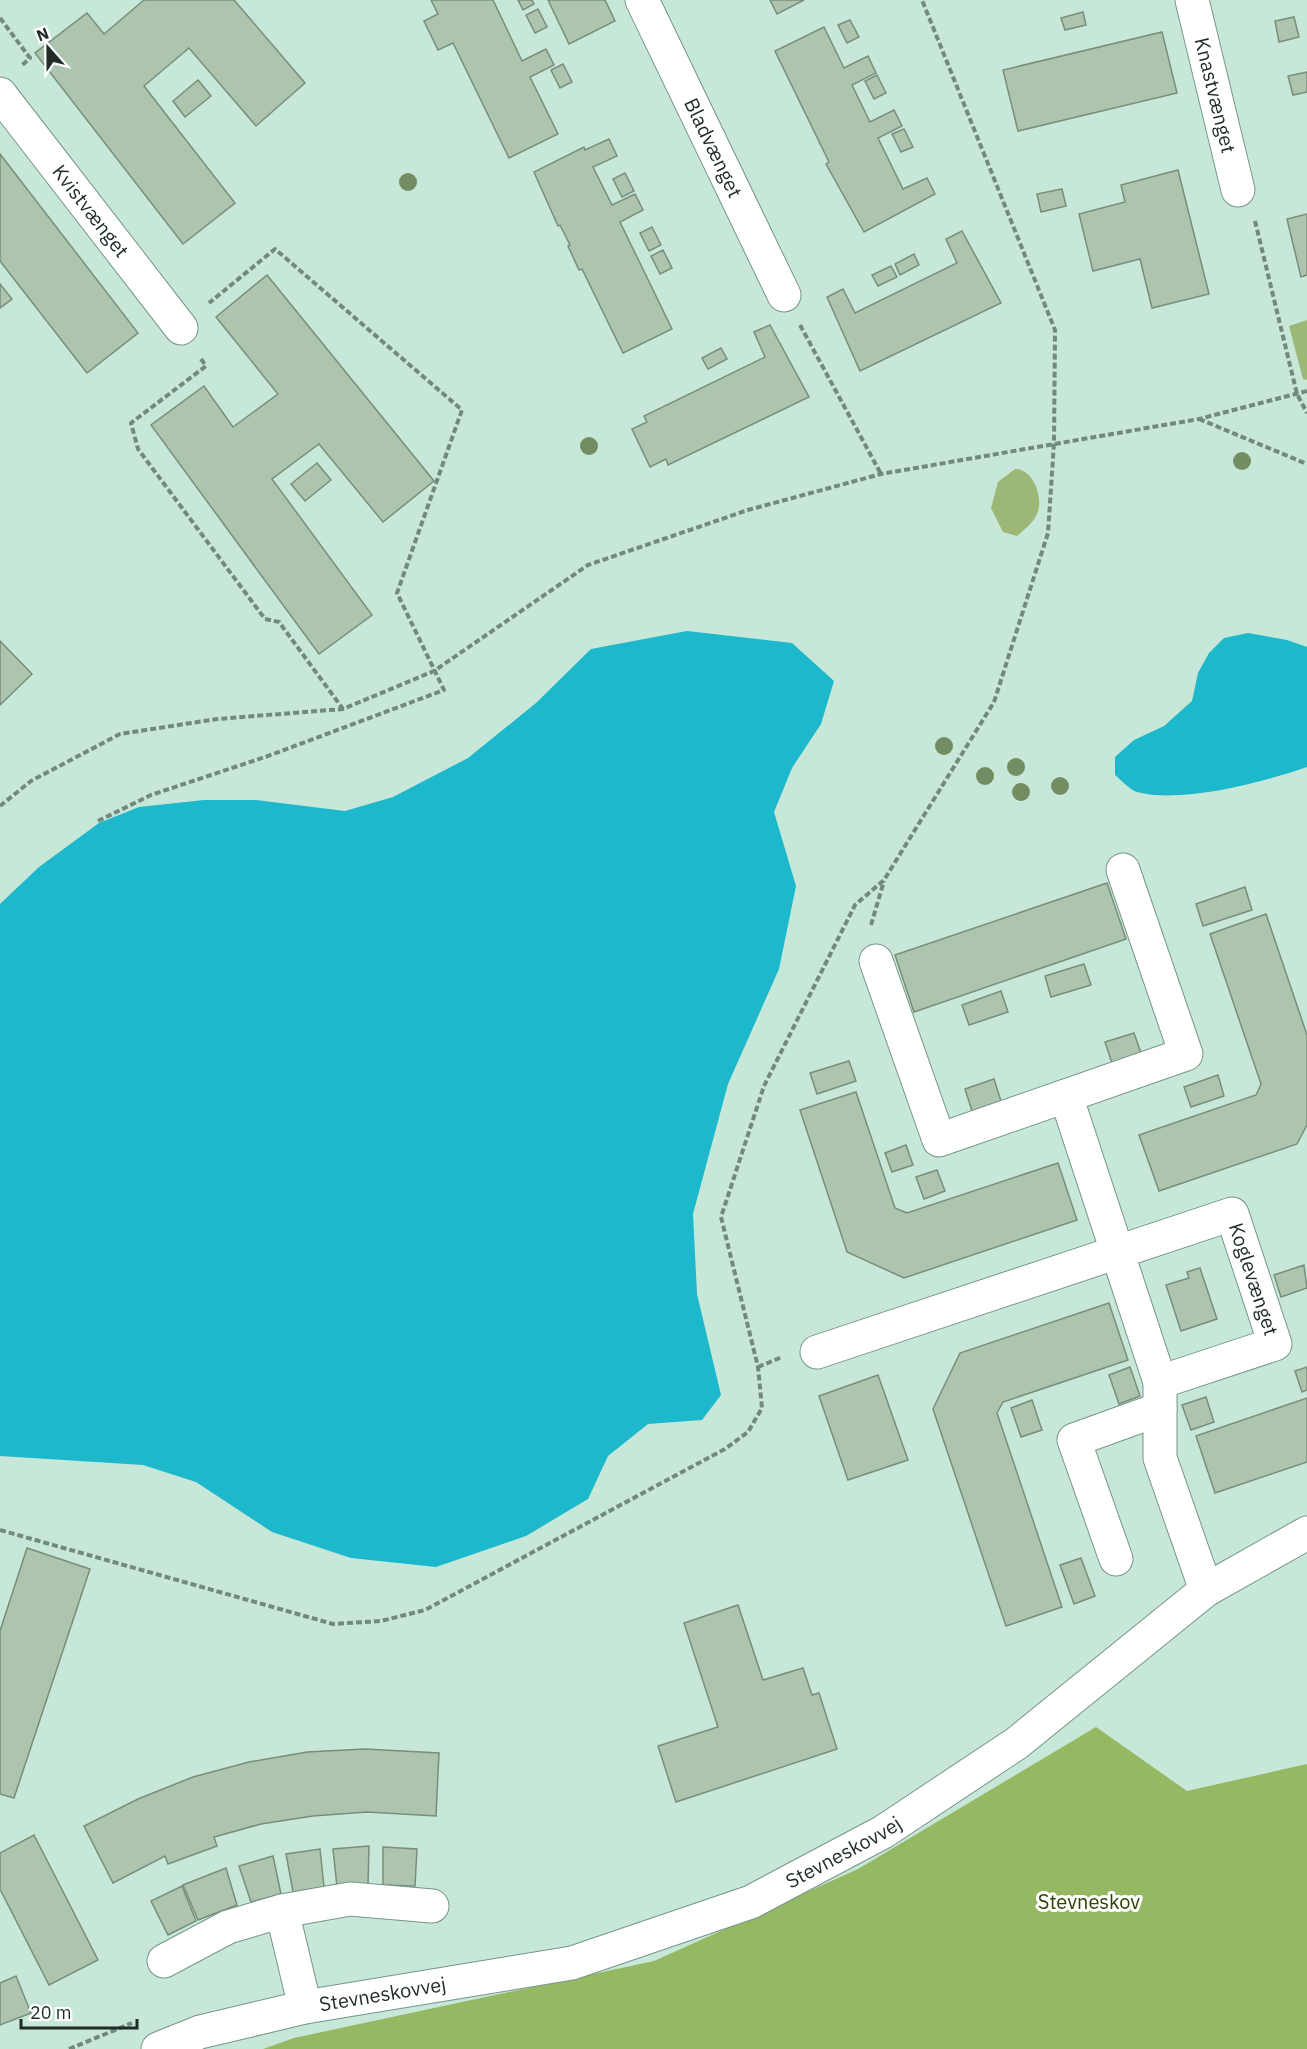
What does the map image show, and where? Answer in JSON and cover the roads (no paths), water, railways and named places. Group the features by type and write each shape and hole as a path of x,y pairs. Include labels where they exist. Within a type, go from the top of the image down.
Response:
{"street":[{"name":"Bladvænget","path":"642,0 784,295"},
{"name":"Knastvænget","path":"1192,0 1238,190"},
{"name":"Kvistvænget","path":"0,94 181,328"},
{"path":"876,961 939,1140 1186,1054 1123,870"},
{"path":"1066,1096 1118,1252 1160,1395 1160,1458 1206,1590"},
{"name":"Koglevænget","path":"817,1352 1232,1214 1275,1344 1160,1395 1074,1440 1116,1559"},
{"name":"Stevneskovvej","path":"158,2049 200,2032 305,2007 572,1963 751,1902 883,1832 1017,1743 1206,1590 1307,1533"},
{"path":"164,1960 228,1927 282,1911 350,1899 432,1905"},
{"name":"Stevneskovvej","path":"282,1911 305,2007"}],"water":[{"path":"687,631 792,643 834,681 821,724 792,768 774,812 796,886 779,969 728,1084 693,1214 697,1294 721,1395 702,1420 648,1424 608,1456 588,1499 526,1536 436,1567 351,1558 272,1532 196,1482 143,1465 0,1456 0,904 39,867 99,823 139,807 204,800 256,800 345,811 393,797 468,758 536,703 591,649"},
{"path":"1248,633 1287,640 1307,647 1307,767 1246,785 1199,793 1155,795 1137,792 1129,787 1115,775 1115,757 1134,740 1164,726 1192,701 1198,673 1209,653 1224,638"}],"park label":[{"name":"Stevneskov","path":"1089,1902"}]}
